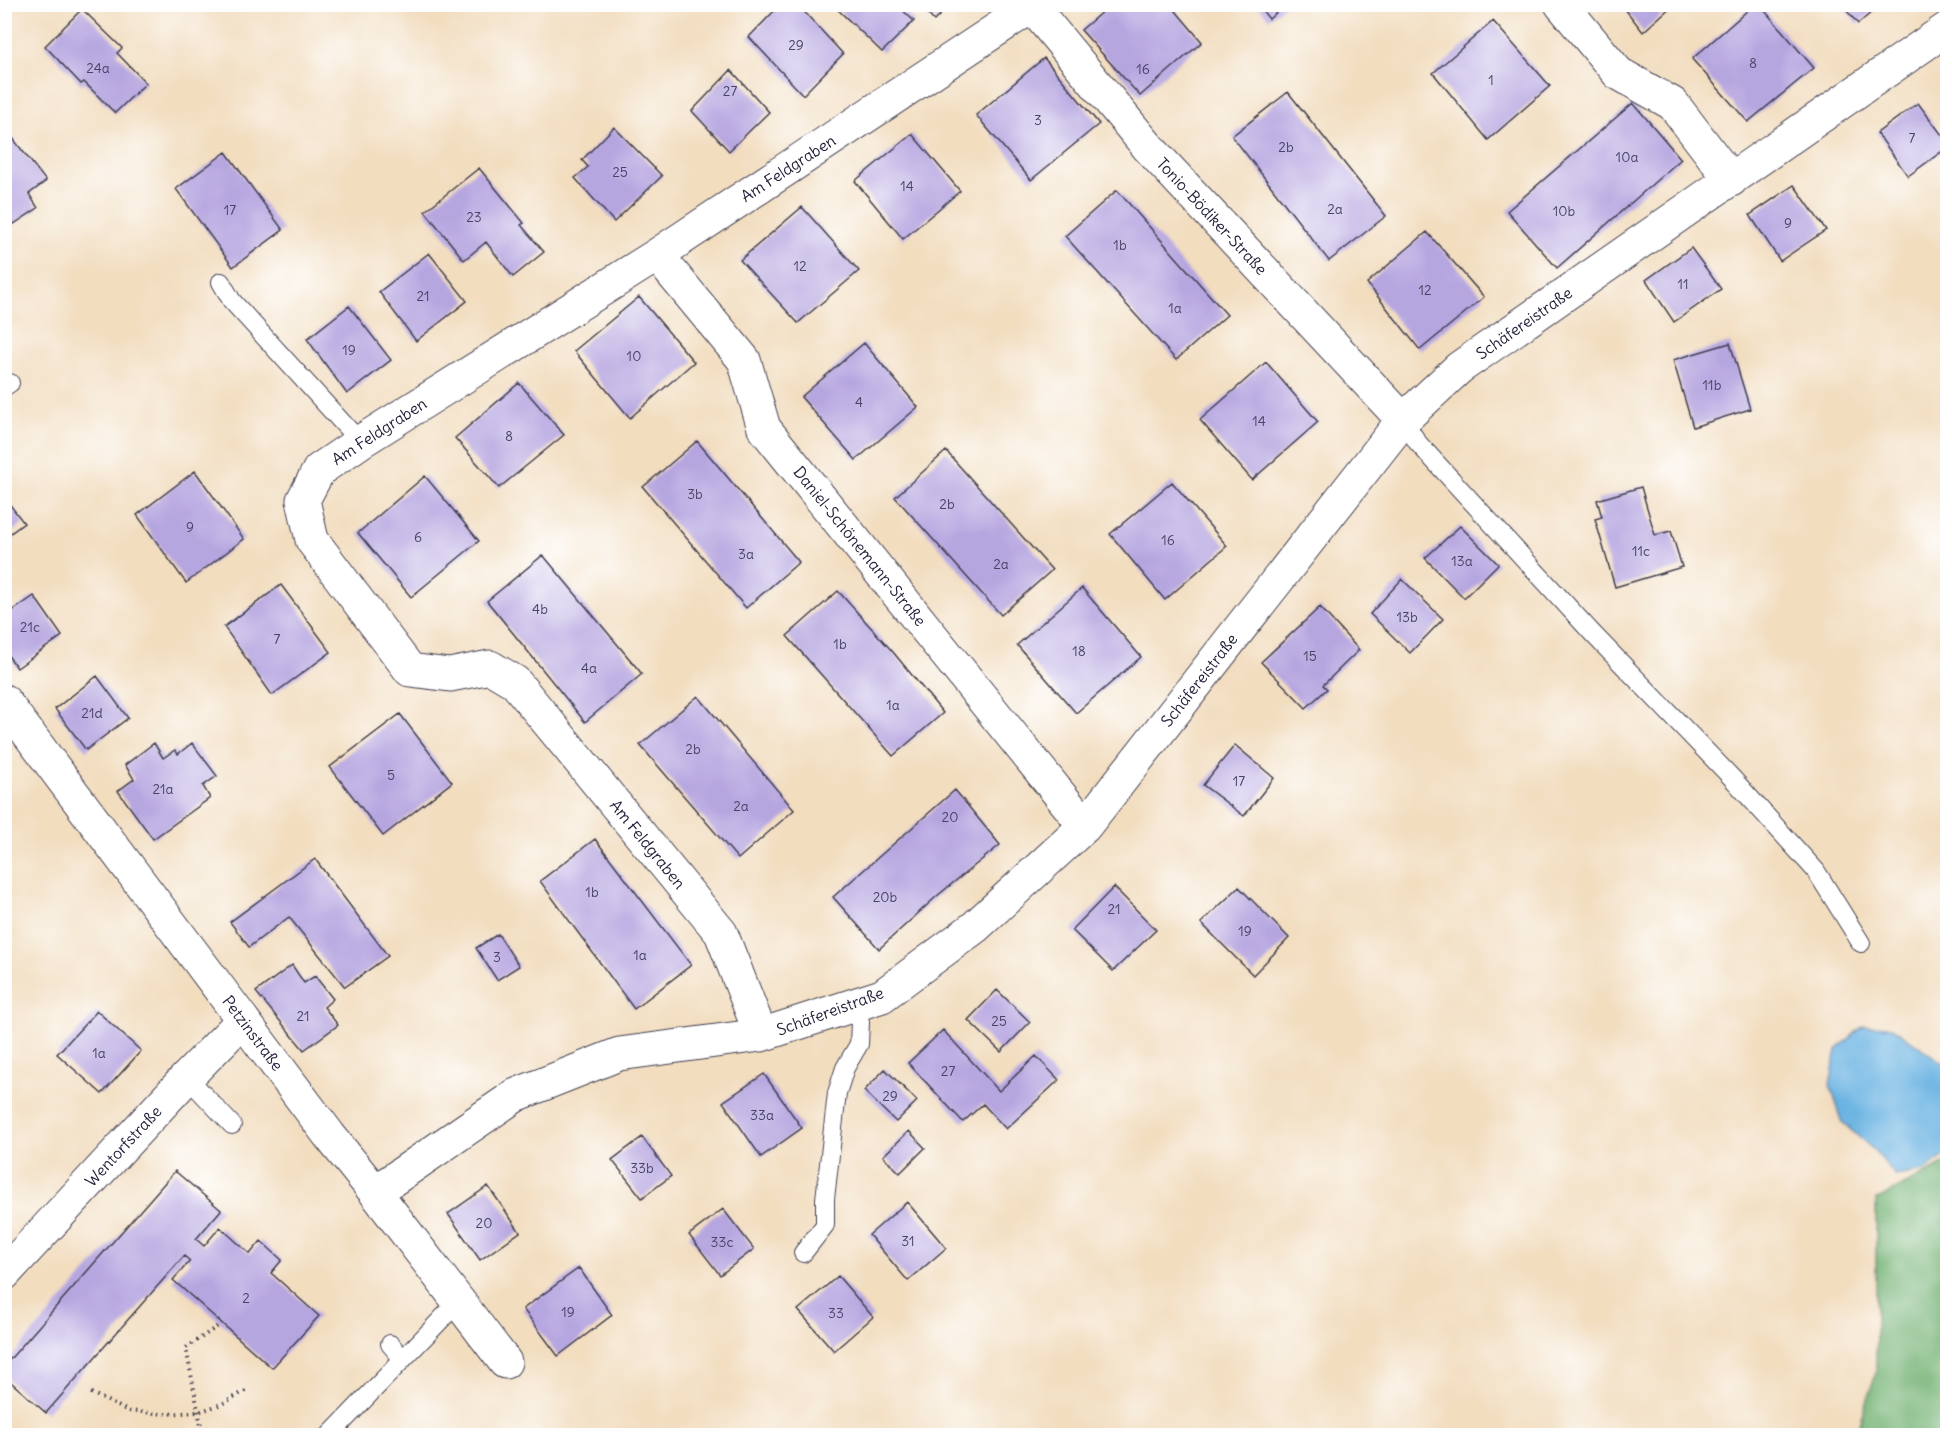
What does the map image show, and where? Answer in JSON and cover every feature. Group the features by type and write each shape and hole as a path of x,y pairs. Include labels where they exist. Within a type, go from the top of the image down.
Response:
{"street":[{"path":"1561,4 1618,73 1673,104 1731,180"},
{"name":"Am Feldgraben","path":"761,1035 721,933 515,682 490,667 450,675 410,670 312,540 303,500 319,470 360,442 657,255 1032,5"},
{"name":"Tonio-Bödiker-Straße","path":"1032,5 1148,147 1403,420"},
{"name":"Schäfereistraße","path":"375,1191 516,1095 619,1054 761,1035 882,996 975,927 1085,826 1403,420 1459,368 1947,28"},
{"name":"Daniel-Schönemann-Straße","path":"657,255 744,360 764,428 1085,826"},
{"name":"Petzinstraße","path":"4,701 243,1020 320,1138 375,1191 505,1362"},
{"name":"Wentorfstraße","path":"4,1274 243,1020"}],"lane":[{"path":"221,282 232,301 360,442"},
{"path":"1403,420 1418,443 1434,461 1593,634 1732,778 1816,871 1862,943"},
{"path":"803,1253 825,1226 825,1198 837,1093 844,1068 859,1044 860,1022 857,1005"},
{"path":"187,1077 232,1125"},
{"path":"329,1436 458,1302"},
{"path":"390,1344 403,1359"}],"path":[{"path":"203,1436 186,1348 218,1326"},
{"path":"91,1393 128,1411 166,1414 198,1412 222,1404 247,1390"}],"green space":[{"path":"1947,1162 1947,1435 1855,1435 1876,1373 1876,1200"}],"water":[{"path":"1863,1026 1892,1027 1947,1066 1947,1154 1924,1171 1896,1176 1875,1151 1843,1123 1830,1085 1837,1050"}],"building":[{"path":"781,4 797,4 843,54 803,95 749,37"},
{"path":"832,4 896,4 914,21 882,52"},
{"path":"918,4 951,4 934,21"},
{"path":"1111,4 1170,4 1202,42 1140,96 1081,30"},
{"path":"1257,4 1286,4 1269,19"},
{"path":"1621,4 1674,4 1643,32"},
{"path":"1755,4 1759,4 1814,68 1748,122 1692,59"},
{"path":"1841,4 1881,4 1858,24"},
{"path":"82,9 122,48 117,53 146,83 115,113 84,82 81,84 45,46"},
{"path":"1493,21 1550,86 1488,140 1433,73"},
{"path":"1044,58 1099,124 1031,180 976,115"},
{"path":"731,70 769,112 729,151 692,111"},
{"path":"1288,92 1386,216 1329,261 1232,136"},
{"path":"1633,103 1681,159 1557,268 1507,211"},
{"path":"1918,103 1948,143 1948,147 1908,176 1877,133"},
{"path":"614,127 662,176 614,222 575,178 588,167 582,160"},
{"path":"912,134 960,191 903,239 855,181"},
{"path":"11,136 46,181 29,194 38,208 14,224 4,211 4,140"},
{"path":"226,152 283,230 233,267 176,189"},
{"path":"479,168 524,223 521,225 544,252 513,277 486,242 464,260 425,211"},
{"path":"1794,185 1826,230 1780,261 1750,215"},
{"path":"1117,190 1227,315 1176,360 1065,236"},
{"path":"802,207 859,271 798,323 740,260"},
{"path":"1427,232 1484,297 1420,350 1367,283"},
{"path":"1691,248 1721,289 1674,322 1646,280"},
{"path":"429,253 467,301 416,341 379,292"},
{"path":"639,297 694,362 630,418 574,351"},
{"path":"349,306 391,360 347,394 307,339"},
{"path":"864,343 918,407 856,460 801,397"},
{"path":"1730,343 1750,409 1693,427 1673,360"},
{"path":"1266,362 1318,422 1252,480 1200,420"},
{"path":"519,383 564,435 499,488 455,438"},
{"path":"697,441 799,562 746,608 643,487"},
{"path":"946,451 1052,570 1001,615 895,497"},
{"path":"195,471 244,539 186,583 137,515"},
{"path":"425,476 479,541 411,597 358,533"},
{"path":"1172,482 1227,546 1165,600 1110,534"},
{"path":"1641,487 1655,535 1671,531 1682,567 1615,587 1595,519 1602,517 1597,500"},
{"path":"4,497 24,523 4,538"},
{"path":"1460,526 1498,564 1464,598 1425,558"},
{"path":"543,555 642,674 585,722 487,601"},
{"path":"1402,579 1443,619 1410,653 1370,614"},
{"path":"281,585 331,652 272,695 224,627"},
{"path":"1082,588 1141,657 1076,713 1017,645"},
{"path":"838,591 893,652 943,713 893,756 787,636"},
{"path":"34,596 62,636 17,668 4,650 4,617"},
{"path":"1320,607 1359,650 1323,685 1327,689 1306,708 1261,662"},
{"path":"97,676 128,718 86,750 55,709"},
{"path":"698,696 794,810 738,859 640,745"},
{"path":"400,714 452,782 383,836 330,767"},
{"path":"154,743 163,758 175,750 178,754 192,743 217,776 203,786 210,798 153,839 118,791 134,779 125,765"},
{"path":"1235,745 1274,778 1244,816 1203,785"},
{"path":"955,790 1000,845 937,896 879,949 833,897"},
{"path":"595,839 691,965 634,1009 540,881"},
{"path":"315,859 388,956 345,987 289,917 249,947 230,922"},
{"path":"1114,887 1156,930 1113,971 1072,930"},
{"path":"1239,887 1289,938 1253,975 1201,923"},
{"path":"498,934 519,966 497,980 476,948"},
{"path":"292,965 304,983 315,976 333,999 324,1007 338,1025 304,1050 256,992"},
{"path":"997,990 1030,1022 1001,1052 968,1020"},
{"path":"97,1011 141,1051 102,1094 57,1054"},
{"path":"943,1030 999,1091 1036,1056 1059,1080 1006,1129 983,1104 963,1122 908,1063"},
{"path":"885,1069 917,1101 896,1122 864,1091"},
{"path":"764,1074 802,1128 761,1157 723,1102"},
{"path":"909,1131 925,1148 900,1173 883,1156"},
{"path":"642,1137 671,1176 642,1198 612,1160"},
{"path":"175,1171 221,1210 196,1239 204,1246 220,1227 250,1254 261,1241 282,1260 271,1273 319,1316 272,1368 173,1280 190,1261 184,1256 46,1413 4,1376 4,1366"},
{"path":"488,1186 520,1232 480,1260 448,1214"},
{"path":"907,1202 946,1248 908,1281 869,1235"},
{"path":"723,1209 754,1249 720,1275 689,1235"},
{"path":"579,1268 612,1315 558,1356 523,1309"},
{"path":"838,1276 873,1317 834,1351 798,1310"}]}
